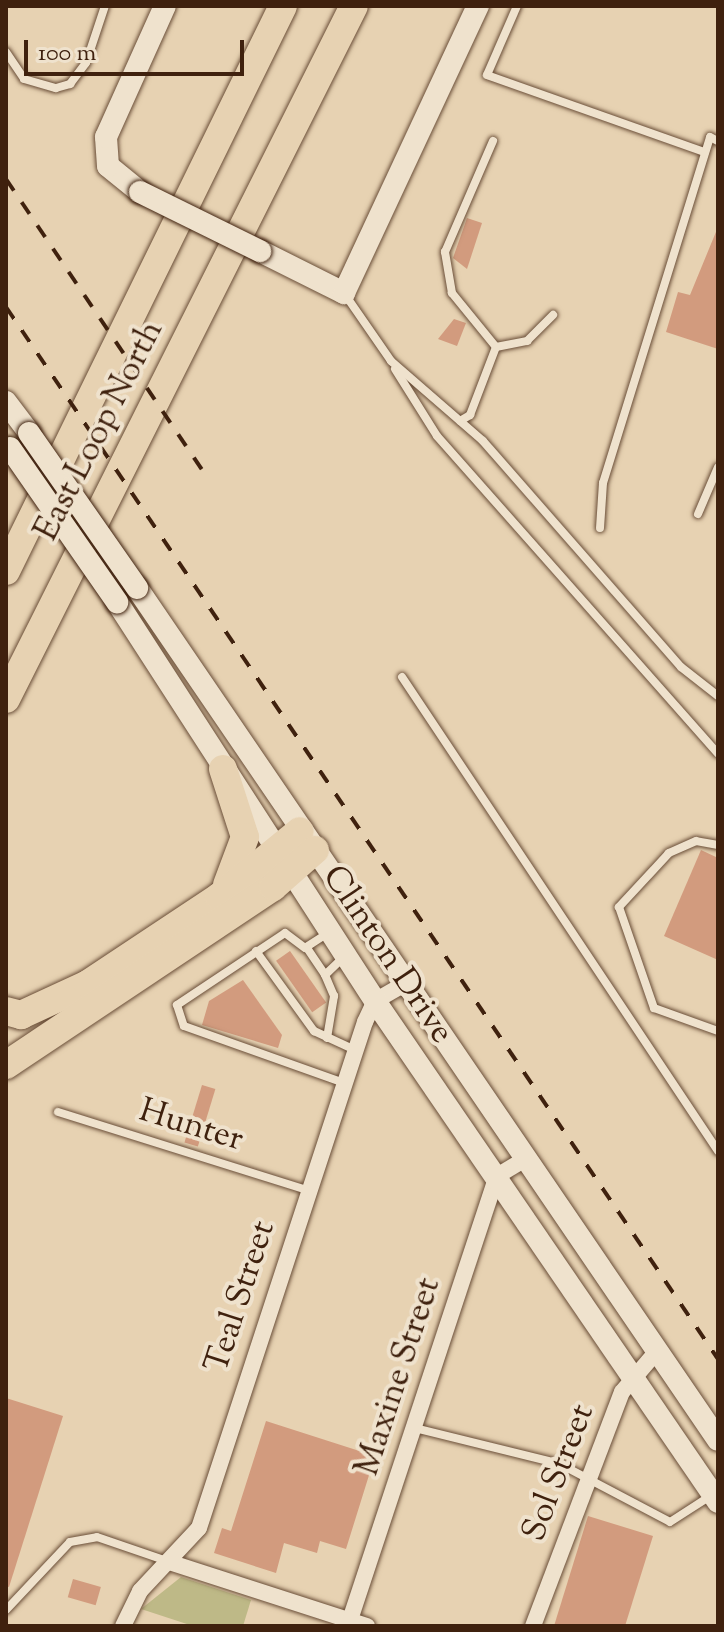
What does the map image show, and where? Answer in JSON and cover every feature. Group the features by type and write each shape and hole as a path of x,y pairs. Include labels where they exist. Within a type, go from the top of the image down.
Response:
{"highway":[{"name":"East Loop North","path":"6,571 283,6"},
{"name":"East Loop North","path":"6,699 354,6"},
{"path":"219,897 240,865 245,837 223,769"},
{"path":"6,1011 21,1015 64,998 295,849"},
{"path":"6,1065 273,887 295,849"}],"main road":[{"path":"165,6 106,137 108,166 140,192 344,293 478,6"},
{"name":"Clinton Drive","path":"6,402 137,588 295,849 330,931 375,1001 715,1499"},
{"name":"Clinton Drive","path":"8,445 117,602 223,769 295,849 406,983 718,1440"}],"street":[{"path":"375,1001 406,983"},
{"name":"Teal Street","path":"123,1626 140,1591 172,1563 199,1528 307,1190 375,1001"},
{"path":"497,1176 524,1160"},
{"name":"Maxine Street","path":"349,1623 497,1176"},
{"name":"Sol Street","path":"533,1626 585,1481 634,1377 657,1351"},
{"path":"172,1563 349,1623 367,1626"}],"lane":[{"path":"6,52 24,79 56,88 70,84 86,63 105,6"},
{"path":"517,6 487,75 705,152"},
{"path":"600,528 603,483 710,137 718,141"},
{"path":"493,141 443,268 452,293 496,347"},
{"path":"344,293 437,436 718,754"},
{"path":"496,347 527,341 553,315"},
{"path":"460,421 470,415 496,347"},
{"path":"391,361 460,421 681,667 718,696"},
{"path":"698,514 718,467"},
{"path":"402,677 718,1151"},
{"path":"718,845 696,841 669,853 619,907 654,1008 718,1031"},
{"path":"307,948 330,931"},
{"path":"327,1038 334,996 325,975 307,948 285,933 183,996 177,1005 184,1026 344,1083"},
{"path":"256,951 327,1038 355,1050"},
{"path":"325,975 346,956"},
{"name":"Hunter","path":"58,1112 307,1190"},
{"path":"415,1428 560,1464 585,1481 670,1522 715,1499"},
{"path":"6,1610 70,1542 97,1537 172,1563"}],"shaded area":[{"path":"181,1577 251,1600 243,1626 193,1626 141,1609"}],"building":[{"path":"467,218 482,223 467,269 453,258"},
{"path":"718,227 718,349 666,332 678,292 690,295"},
{"path":"454,319 466,323 457,346 438,339"},
{"path":"701,850 718,858 718,960 664,936"},
{"path":"290,951 326,1003 312,1012 276,961"},
{"path":"243,980 282,1035 278,1048 202,1025 209,1001"},
{"path":"202,1085 215,1089 198,1146 184,1142"},
{"path":"6,1398 63,1416 9,1587 6,1586"},
{"path":"266,1421 375,1456 346,1549 320,1541 317,1553 284,1543 276,1573 214,1553 222,1528 231,1531"},
{"path":"588,1516 653,1536 625,1626 554,1626"},
{"path":"73,1579 101,1587 96,1605 68,1597"}],"railway":[{"path":"6,179 206,476"},
{"path":"6,307 718,1359"}]}
